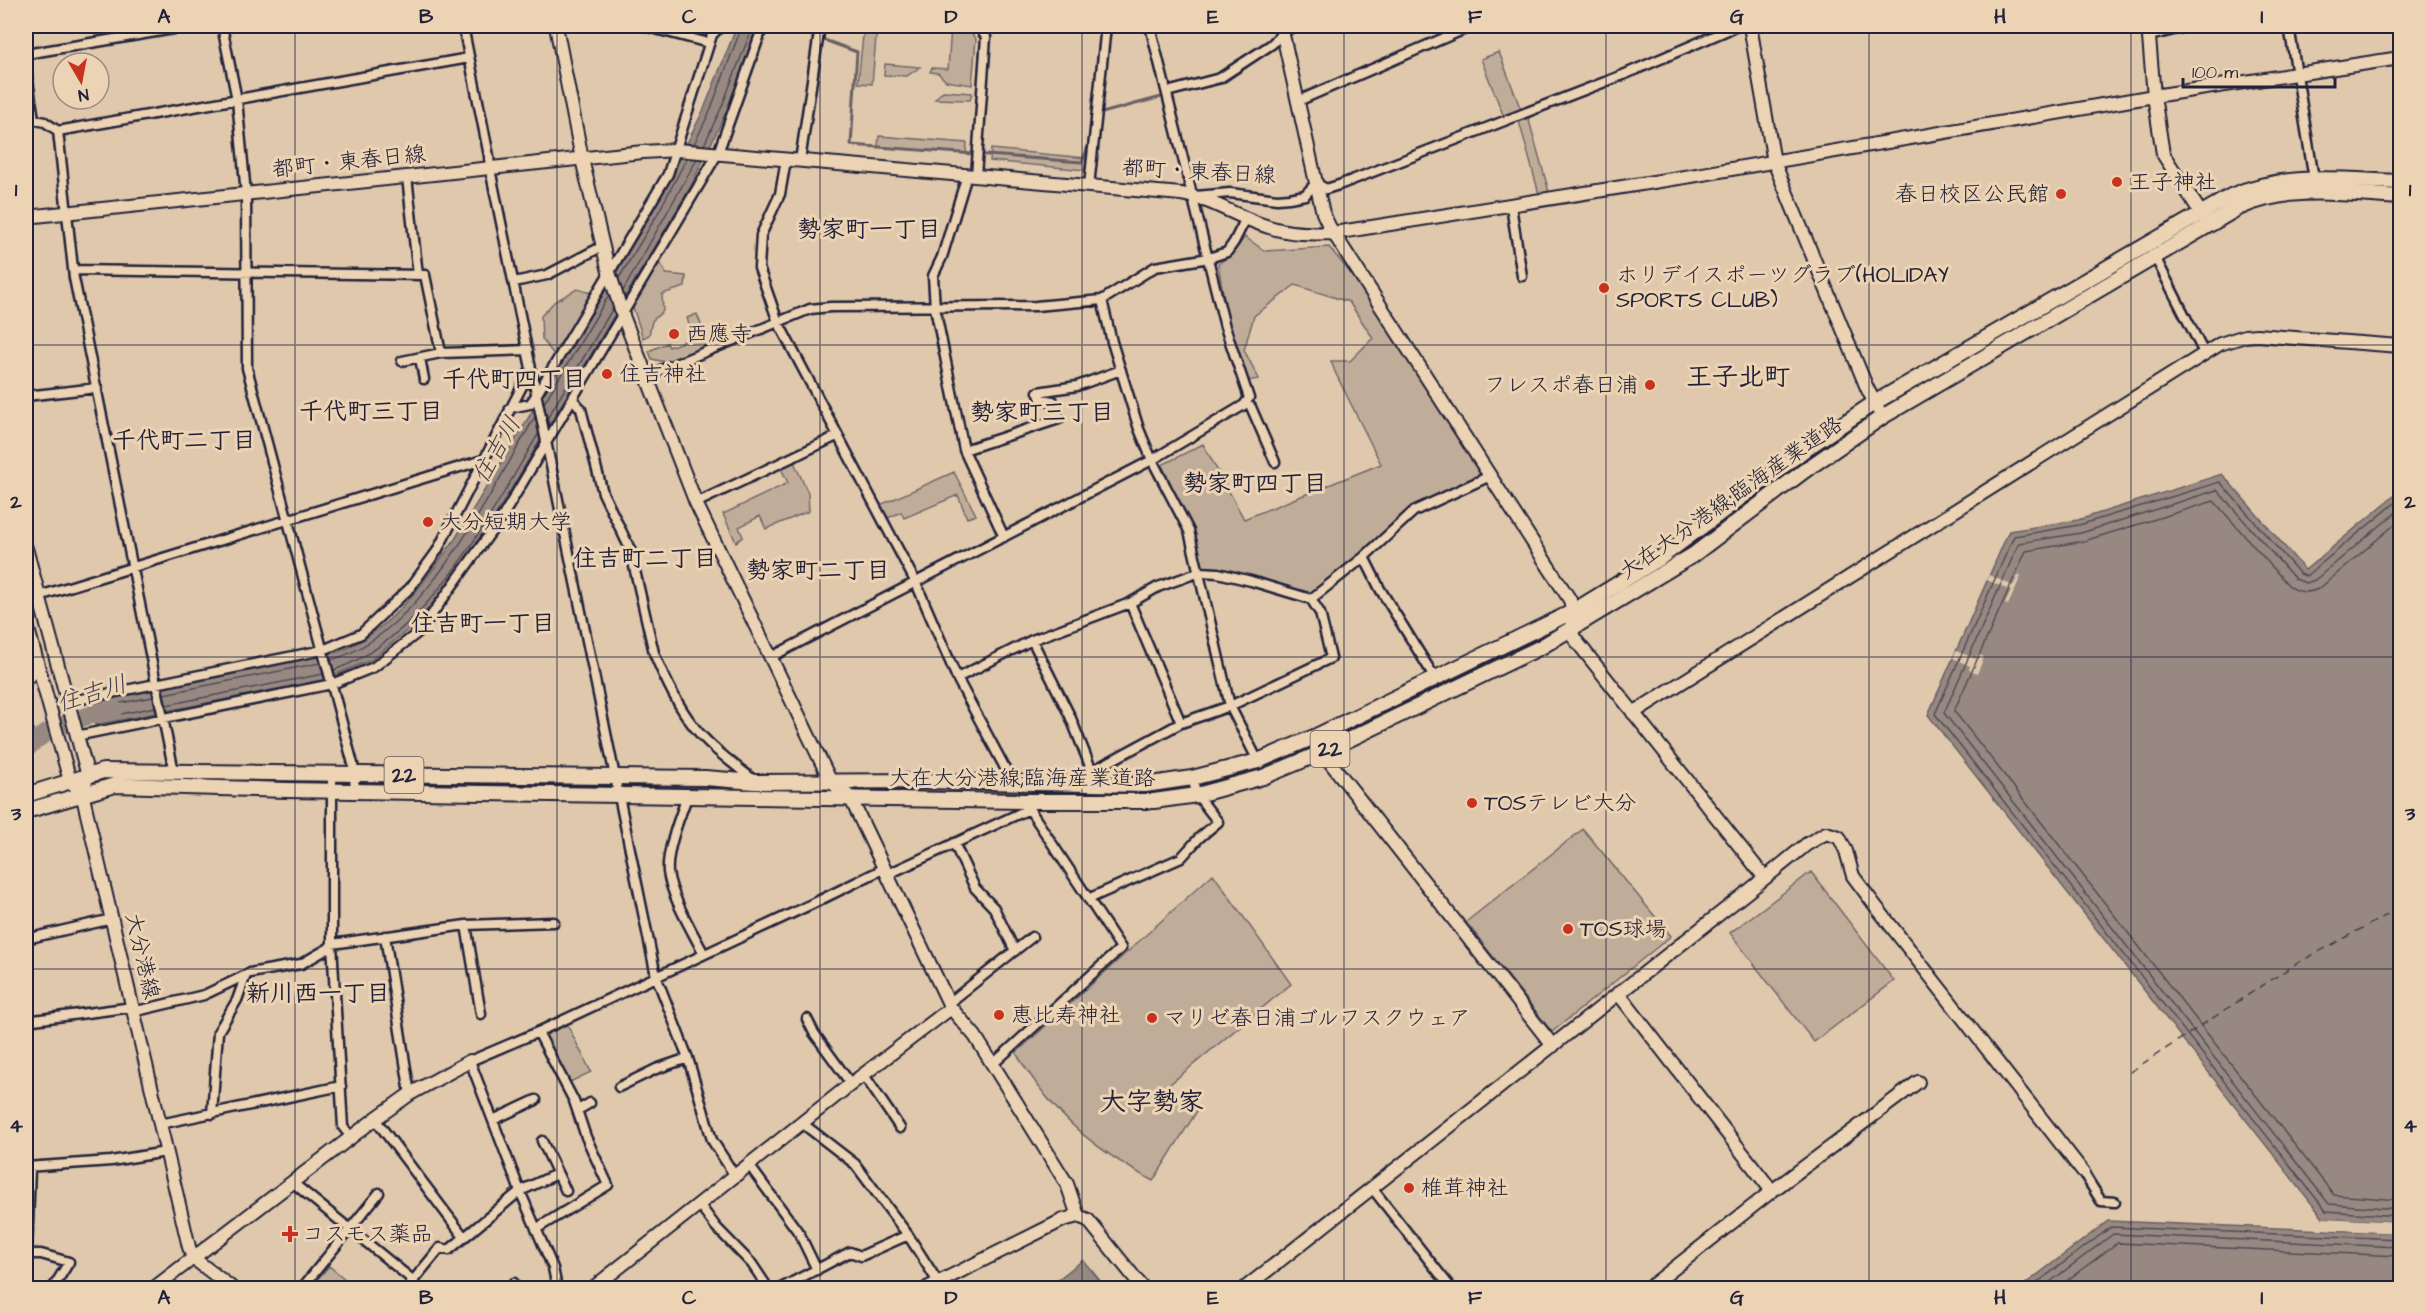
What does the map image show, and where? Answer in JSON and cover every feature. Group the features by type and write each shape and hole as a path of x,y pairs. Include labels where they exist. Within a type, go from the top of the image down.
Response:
{"main road":[{"name":"大在大分港線;臨海産業道路","path":"26,811 115,785 850,797 1027,805 1154,801 1197,795 1263,777 1323,752 1571,630 1693,555 1804,471 1882,417 2154,255 2230,196 2266,183 2314,179 2400,182"},
{"name":"大在大分港線;臨海産業道路","path":"88,776 103,771 705,778 755,782 1013,783 1091,778 1145,785 1192,777 1258,761 1314,737 1572,612 1660,558 1807,448 1874,403 2204,218 2253,200 2281,193 2400,197"},
{"name":"22","path":"26,795 88,776"}],"street":[{"path":"26,54 191,26"},
{"path":"222,26 237,100 246,194 247,368 355,774 355,790"},
{"path":"463,26 490,169 656,976 688,1058 712,1140 735,1176"},
{"path":"556,26 582,159 609,273 622,314 696,503 831,782 850,797 950,1006 975,1036 1067,1184 1078,1216"},
{"path":"644,26 710,43"},
{"path":"510,408 530,404 537,396 668,174 712,35 721,26"},
{"path":"76,734 331,682 374,667 420,631 504,514 718,153 763,26"},
{"path":"978,26 986,37 971,176 933,276 935,308 964,450 1005,537"},
{"path":"1089,186 1106,26"},
{"path":"771,657 1152,460 1237,411 1249,398 1233,355 1150,26"},
{"path":"1167,92 1220,78 1272,44 1282,29 1295,26"},
{"path":"1298,101 1472,26"},
{"path":"1316,183 1326,189 1340,185 1649,64 1737,26"},
{"path":"1750,26 1774,162 1874,403 1882,417"},
{"path":"2190,26 2148,31 2154,96 2163,154 2204,218"},
{"path":"2289,26 2314,179"},
{"path":"1282,29 1323,213 1334,233 1570,600 1571,630 1575,639 1765,878"},
{"path":"800,161 819,34"},
{"path":"1192,196 1269,228 1289,232 1334,233 1510,206 2154,96 2400,57"},
{"path":"26,68 30,119 45,122 58,131 469,58"},
{"path":"58,131 73,270 174,772"},
{"name":"都町・東春日線","path":"26,217 677,150 1192,196 1230,193 1277,199 1289,198 1305,195 1316,183"},
{"path":"786,160 780,194 761,236 759,268 778,322 916,583 957,678 1013,783"},
{"path":"408,177 418,274"},
{"path":"1510,206 1522,276"},
{"path":"646,376 810,309 831,306 935,308 1036,306 1102,300 1155,267 1221,255 1231,247 1246,218"},
{"path":"514,282 547,275 603,246"},
{"path":"2154,255 2204,353"},
{"path":"73,270 425,275 441,353"},
{"path":"1102,300 1121,370 1152,460 1189,531 1230,706 1258,761"},
{"path":"1633,713 2204,353 2233,339 2257,335 2400,346"},
{"path":"402,361 441,353 528,350"},
{"path":"420,358 424,379"},
{"path":"67,704 323,652 361,634 410,588 437,551 532,368"},
{"path":"964,450 1059,419 1053,401 1041,399 1038,392 1077,386 1121,370"},
{"path":"26,396 97,388"},
{"path":"573,399 581,409 603,493 630,549 659,666 675,699 692,725 755,782"},
{"path":"1251,407 1275,462"},
{"path":"696,503 837,436"},
{"path":"31,598 486,459"},
{"path":"1311,599 1364,557 1414,512 1490,476"},
{"path":"26,548 31,598 67,704 88,776 82,794 70,782 26,622"},
{"path":"1364,557 1380,589 1435,678"},
{"path":"957,678 1032,640 1130,603 1158,587 1200,572 1240,578 1311,599 1320,613 1331,658 1230,706 1181,723 1091,778 1070,716 1032,640"},
{"path":"1130,603 1181,723"},
{"path":"26,679 38,666"},
{"path":"1314,737 1323,752 1553,1046"},
{"path":"332,774 332,944 343,1127 351,1137"},
{"path":"1088,899 1181,858 1218,822 1197,795 1192,777"},
{"name":"大分港線","path":"82,794 193,1258"},
{"path":"688,795 674,834 668,872 680,907 704,954"},
{"path":"154,1288 410,1094 470,1061 885,872 954,843 1027,805 1121,948 993,1064"},
{"path":"1245,1288 1807,844 1826,833 1839,837 1846,851 1853,876 2083,1172 2101,1201 2115,1202"},
{"path":"954,843 975,888 994,908 1015,951"},
{"path":"26,939 112,919"},
{"path":"26,1021 124,1008 141,1010 204,995 246,975 301,964 332,944 466,925 554,922"},
{"path":"466,925 481,1014"},
{"path":"385,936 410,1094"},
{"path":"593,1288 864,1075 1032,937"},
{"path":"212,1114 218,1032 237,1000 246,975"},
{"path":"1618,993 1772,1191"},
{"path":"807,1019 814,1033 851,1084"},
{"path":"536,1228 608,1185 585,1137 578,1110 538,1032"},
{"path":"619,1087 656,1069 688,1058"},
{"path":"470,1061 520,1191 553,1268 557,1288"},
{"path":"864,1075 900,1128"},
{"path":"1649,1288 1772,1191 1918,1082"},
{"path":"160,1124 341,1086"},
{"path":"493,1120 536,1100"},
{"path":"578,1110 590,1103"},
{"path":"375,1119 464,1237"},
{"path":"802,1124 855,1164 908,1235 932,1286 1063,1220 1078,1216 1088,1220 1143,1288"},
{"path":"542,1141 566,1191"},
{"path":"53,1288 69,1262 41,1254 26,1254 28,1168 111,1161 166,1152"},
{"path":"749,1165 799,1233 817,1270"},
{"path":"407,1288 440,1248 449,1250 520,1191 557,1174"},
{"path":"292,1182 414,1281"},
{"path":"1372,1188 1448,1287"},
{"path":"302,1288 379,1193"},
{"path":"699,1204 716,1227 752,1264 768,1288"},
{"path":"782,1288 850,1252 861,1256 908,1235"},
{"path":"193,1258 232,1288"}],"shaded area":[{"path":"864,26 877,26 872,84 858,83"},
{"path":"940,26 965,26 976,39 972,85 946,81 938,73 930,72 932,68 948,69 951,27"},
{"path":"1499,52 1521,110 1504,117 1481,59"},
{"path":"885,64 920,67 907,76 884,75"},
{"path":"943,91 972,93 970,100 935,99"},
{"path":"1528,117 1549,192 1539,194 1519,121"},
{"path":"879,136 967,143 966,153 878,147"},
{"path":"991,149 1086,158 1085,170 990,161"},
{"path":"1245,237 1265,251 1329,247 1357,281 1482,477 1413,508 1310,596 1203,570 1191,528 1162,465 1203,444 1244,519 1381,464 1331,361 1350,361 1373,338 1349,302 1295,285 1254,316 1244,350 1259,379 1247,381 1228,322 1218,264 1230,256"},
{"path":"661,264 666,274 686,276 685,287 662,294 663,311 652,321 649,335 643,338 632,304 654,266"},
{"path":"577,289 594,294 557,359 542,339 541,316 554,302"},
{"path":"697,314 709,346 674,364 652,359 649,351 667,343 669,347 693,338 687,318"},
{"path":"793,460 808,493 809,511 766,529 760,516 739,527 743,537 736,542 723,514 788,483 780,466"},
{"path":"954,472 976,515 967,518 958,495 904,518 901,512 888,518 880,505"},
{"name":"TOS球場","path":"1583,829 1671,936 1552,1032 1466,922"},
{"path":"1811,872 1894,981 1814,1042 1730,933"},
{"name":"マリゼ春日浦ゴルフスクウェア","path":"1213,874 1291,984 1164,1089 1197,1111 1153,1181 1110,1155 1075,1127 1044,1094 1016,1053"},
{"path":"567,1024 591,1072 568,1083 546,1037 548,1033"},
{"path":"329,1266 356,1288 310,1288"}],"water":[{"name":"住吉川","path":"737,26 760,26 728,108 691,186 492,521 453,579 414,625 371,660 322,680 95,725 89,703 341,651 376,631 405,604 455,539 652,213 704,109"},
{"path":"2222,474 2305,570 2400,491 2400,1222 2323,1218 1928,715 2009,531 2078,520"},
{"name":"住吉川","path":"31,721 38,747 26,762 26,727"},
{"path":"2108,1221 2400,1233 2400,1288 2020,1288"},
{"path":"1083,1260 1106,1288 1047,1288"}],"pier":[{"path":"2019,574 2021,576 2008,605 2005,604 2011,591 1987,580 1989,575 2013,586"},
{"path":"1956,651 1976,659 1978,654 1984,657 1977,674 1969,670 1970,666 1953,658"},
{"path":"2323,1218 2400,1222 2400,1225 2323,1221"},
{"path":"2323,1226 2400,1230 2400,1233 2322,1229"}],"waterway":[{"path":"786,26 857,52 851,145 1082,162 1090,141"},
{"path":"1299,31 1309,26"},
{"path":"1195,89 1223,83 1269,51"},
{"path":"1100,119 1102,113 1165,96"},
{"name":"住吉川","path":"26,750 42,736 54,730 79,719 114,709"}],"ferry route":[{"path":"2130,1072 2294,965 2400,908"}],"place":[{"name":"王子神社","path":"2117,182"},
{"name":"春日校区公民館","path":"2061,194"},
{"name":"ホリデイスポーツグラブ(HOLIDAY SPORTS CLUB)","path":"1604,288"},
{"name":"西應寺","path":"674,334"},
{"name":"住吉神社","path":"607,374"},
{"name":"フレスポ春日浦","path":"1650,385"},
{"name":"大分短期大学","path":"428,522"},
{"name":"TOSテレビ大分","path":"1472,803"},
{"name":"TOS球場","path":"1568,929"},
{"name":"恵比寿神社","path":"999,1015"},
{"name":"マリゼ春日浦ゴルフスクウェア","path":"1152,1018"},
{"name":"椎茸神社","path":"1409,1188"},
{"name":"コスモス薬品","path":"290,1234"}],"district":[{"name":"勢家町一丁目","path":"869,230"},
{"name":"王子北町","path":"1738,377"},
{"name":"千代町四丁目","path":"514,380"},
{"name":"千代町三丁目","path":"371,412"},
{"name":"勢家町三丁目","path":"1042,413"},
{"name":"千代町二丁目","path":"184,441"},
{"name":"勢家町四丁目","path":"1255,484"},
{"name":"住吉町二丁目","path":"645,559"},
{"name":"勢家町二丁目","path":"818,571"},
{"name":"住吉町一丁目","path":"483,624"},
{"name":"新川西一丁目","path":"318,994"},
{"name":"大字勢家","path":"1152,1102"}]}
